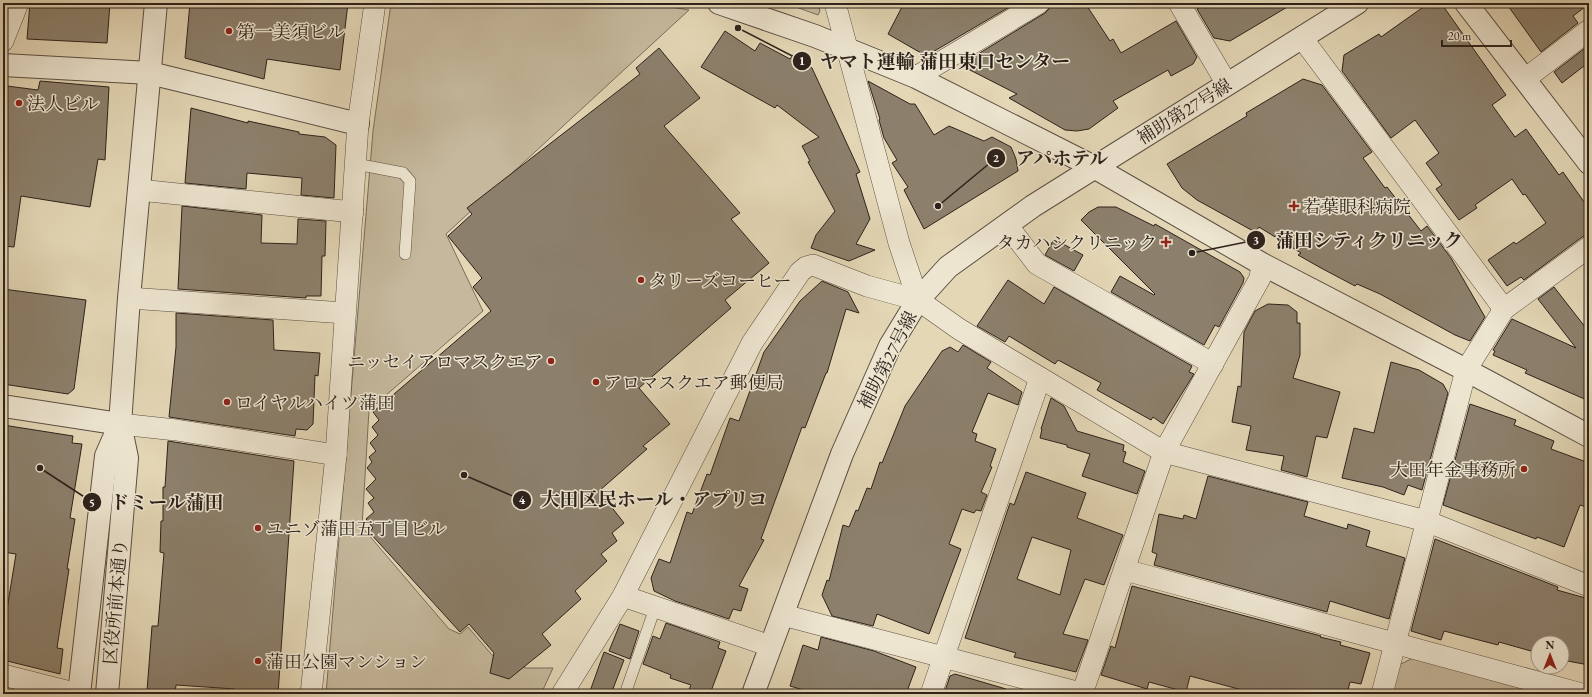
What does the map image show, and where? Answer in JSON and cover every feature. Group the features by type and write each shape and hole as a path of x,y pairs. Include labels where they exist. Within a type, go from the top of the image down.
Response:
{"street":[{"path":"3,41 18,3"},
{"path":"120,424 129,298 156,3"},
{"path":"311,694 336,455 358,124 376,3"},
{"path":"719,3 848,49 916,77 1094,167 1262,264 1589,436"},
{"path":"835,3 898,243 918,300"},
{"path":"916,77 1039,3"},
{"path":"1179,3 1227,84"},
{"name":"補助第27号線","path":"753,694 842,454 890,346 918,300 948,267 1007,225 1094,167 1357,3"},
{"path":"1466,3 1589,163"},
{"path":"1525,79 1589,30"},
{"path":"1302,38 1504,308"},
{"path":"3,65 150,73 358,124"},
{"path":"139,190 353,212"},
{"path":"1007,225 1036,264 1213,364"},
{"path":"1382,694 1466,370 1504,308 1589,247"},
{"path":"783,615 944,656 1083,694 1164,452 1260,278 1262,264"},
{"path":"562,694 623,596 752,343 800,272 806,267 813,265 867,286 918,300 959,329 1164,452 1426,521 1589,586"},
{"path":"129,298 345,314"},
{"path":"931,694 1040,378"},
{"path":"3,406 120,424 176,430 336,455"},
{"name":"区役所前本通り","path":"78,694 106,456 120,424"},
{"name":"区役所前本通り","path":"107,694 127,458 120,424"},
{"path":"1125,570 1577,693"},
{"path":"623,596 770,646"},
{"path":"3,675 78,694"}],"lane":[{"path":"356,164 403,173 410,181 404,254"},
{"path":"625,694 655,608"}],"shaded area":[{"path":"391,3 648,3 689,10 446,234 483,311 369,410 362,527 449,629 460,634 468,627 492,655 526,668 553,668 541,694 326,694 373,131"},
{"path":"785,3 818,3 820,11 818,15"},
{"path":"1415,657 1549,694 1391,694 1397,666"}],"building":[{"path":"30,3 110,3 107,43 27,39"},
{"path":"190,3 348,3 340,70 267,59 264,79 185,58"},
{"path":"904,3 1016,3 931,53 921,53 888,34"},
{"path":"1051,3 1085,3 1110,41 1113,39 1121,53 1176,21 1197,57 1193,64 1171,76 1168,70 1113,101 1118,108 1089,129 1077,131 1065,130 1009,98 1017,94 968,69 965,62 1045,13 1049,9"},
{"path":"1207,3 1294,3 1230,41 1214,38 1197,9"},
{"path":"1429,3 1441,3 1506,95 1492,105 1515,137 1526,129 1559,175 1563,172 1589,209 1589,234 1582,237 1524,280 1521,277 1507,286 1488,260 1514,242 1516,244 1546,223 1525,194 1523,195 1512,179 1475,205 1477,208 1459,220 1436,189 1442,185 1426,163 1439,153 1415,120 1391,138 1342,71 1344,55 1379,34 1381,37"},
{"path":"1506,3 1589,4 1573,16 1578,23 1541,52"},
{"path":"725,31 755,51 760,43 790,59 793,55 812,68 860,172 856,174 870,219 856,244 875,250 849,261 811,248 816,235 835,211 808,162 810,161 802,146 819,137 777,105 775,108 701,67"},
{"path":"1589,45 1589,62 1562,83 1554,72"},
{"name":"ニッセイアロマスクエア","path":"659,48 700,98 664,126 740,213 731,219 769,263 725,300 731,308 639,388 670,424 643,446 647,449 599,491 624,523 612,533 617,541 601,554 607,561 575,591 581,599 542,634 551,645 509,679 490,673 494,653 469,624 460,632 369,532 373,528 366,519 374,512 368,503 374,498 366,489 376,479 367,468 372,462 369,457 376,451 370,443 378,435 372,427 379,420 373,412 491,311 473,287 482,278 448,236 472,214 467,208 640,74 636,68"},
{"path":"1303,79 1322,85 1372,152 1363,158 1385,188 1387,187 1421,231 1427,226 1451,258 1485,317 1470,341 1455,335 1380,294 1357,284 1355,286 1321,268 1298,255 1301,253 1259,227 1255,232 1197,200 1182,188 1167,164 1247,116 1246,113"},
{"path":"40,81 109,87 105,160 98,159 90,207 21,196 14,247 3,246 3,122 7,86 38,90"},
{"path":"868,81 910,104 915,104 934,135 949,126 984,141 992,137 1011,147 1016,159 1018,171 924,229 904,190 908,187 892,163 897,160 884,138 880,119"},
{"path":"191,108 248,123 248,121 299,132 299,134 325,137 336,145 334,198 301,195 302,178 247,173 246,189 185,183"},
{"path":"182,206 262,215 261,243 297,244 298,219 326,221 325,256 322,256 321,296 306,296 306,298 178,289"},
{"path":"1098,207 1116,207 1154,226 1155,224 1240,272 1244,278 1243,283 1219,327 1215,325 1204,345 1111,292 1120,276 1154,295 1155,294 1081,220 1089,212"},
{"path":"1054,239 1083,255 1074,271 1045,255"},
{"path":"1008,280 1044,304 1054,287 1192,366 1189,372 1194,374 1163,424 1153,417 1151,420 1097,390 1101,383 1058,360 1055,364 1009,336 1005,342 977,326"},
{"path":"822,281 848,292 859,313 846,309 827,373 805,428 802,427 761,539 764,540 739,586 748,589 741,611 733,609 729,619 675,601 654,591 651,578 659,559 670,563 687,512 692,514 707,474 710,475 730,418 739,421 764,352 800,301"},
{"path":"1554,287 1589,332 1589,401 1525,373 1527,370 1493,355 1495,351 1493,350 1512,319 1576,348 1538,299"},
{"path":"3,289 86,300 74,389 68,394 3,384"},
{"path":"1268,304 1288,305 1297,312 1297,323 1300,323 1300,355 1293,378 1340,392 1327,438 1316,436 1307,477 1281,470 1284,456 1246,450 1251,426 1232,422 1238,386 1241,387 1244,332 1255,311"},
{"path":"176,313 273,320 274,350 320,353 318,376 315,375 313,424 307,430 296,429 295,436 169,417 176,347"},
{"path":"963,345 991,362 987,368 1022,392 1018,405 988,393 972,432 977,434 975,441 996,449 990,466 992,467 981,492 987,495 981,511 976,510 974,513 962,509 949,544 961,549 929,634 877,614 873,626 832,616 822,595 827,580 829,581 843,525 849,527 856,510 858,511 867,488 871,489 880,462 882,463 905,406 942,351 950,347 958,352"},
{"path":"1391,362 1419,370 1443,384 1448,393 1422,490 1408,485 1404,495 1383,487 1342,478 1354,428 1374,433"},
{"path":"1051,398 1064,406 1077,431 1124,445 1123,451 1126,452 1123,462 1145,471 1137,494 1082,476 1090,454 1067,447 1067,445 1040,438 1041,429"},
{"path":"1470,404 1516,420 1514,425 1554,441 1551,449 1589,463 1589,508 1580,505 1564,547 1537,537 1536,539 1443,505"},
{"path":"3,425 73,436 72,443 82,444 70,518 75,519 57,648 63,649 60,674 3,660 3,634 16,554 3,552"},
{"path":"168,441 294,461 278,694 234,694 235,689 176,685 175,694 147,691 152,626 158,626 164,553 160,552 161,521 163,521 163,487 165,487"},
{"path":"1026,472 1086,493 1077,518 1123,535 1104,585 1085,579 1063,634 1088,640 1076,672 1014,657 1016,653 965,638 1010,503 1014,505","holes":["1032,537 1071,550 1060,595 1017,579"]},
{"path":"1208,476 1308,502 1304,516 1347,529 1348,524 1370,531 1366,546 1405,558 1389,619 1330,601 1327,612 1154,565 1157,554 1152,552 1159,514 1183,519 1184,515 1196,519"},
{"path":"1435,539 1558,587 1557,590 1589,599 1589,665 1570,661 1570,635 1530,635 1530,651 1499,642 1498,645 1444,631 1441,640 1411,631"},
{"path":"1132,586 1321,636 1320,637 1341,642 1340,645 1370,653 1361,684 1350,682 1347,694 1257,694 1190,676 1186,692 1149,682 1147,689 1101,675 1111,646 1115,648"},
{"path":"666,623 720,642 718,648 726,651 710,694 687,694 691,685 670,678 671,675 643,664 653,636 660,639"},
{"path":"620,624 639,631 630,659 609,651"},
{"path":"821,637 874,651 916,667 906,694 817,694 790,686 803,645 818,650"},
{"path":"604,652 624,660 611,694 589,694"},
{"path":"955,674 1006,689 1005,694 944,694 950,676"}],"place":[{"name":"ヤマト運輸 蒲田東口センター","path":"738,28"},
{"name":"第一美須ビル","path":"229,31"},
{"name":"法人ビル","path":"19,103"},
{"name":"アパホテル","path":"938,206"},
{"name":"若葉眼科病院","path":"1294,206"},
{"name":"タカハシクリニック","path":"1166,242"},
{"name":"蒲田シティクリニック","path":"1192,253"},
{"name":"タリーズコーヒー","path":"641,280"},
{"name":"ニッセイアロマスクエア","path":"551,361"},
{"name":"アロマスクエア郵便局","path":"596,382"},
{"name":"ロイヤルハイツ蒲田","path":"227,402"},
{"name":"ドミール蒲田","path":"40,468"},
{"name":"大田年金事務所","path":"1524,469"},
{"name":"大田区民ホール・アプリコ","path":"464,475"},
{"name":"ユニゾ蒲田五丁目ビル","path":"258,528"},
{"name":"蒲田公園マンション","path":"258,661"}]}
